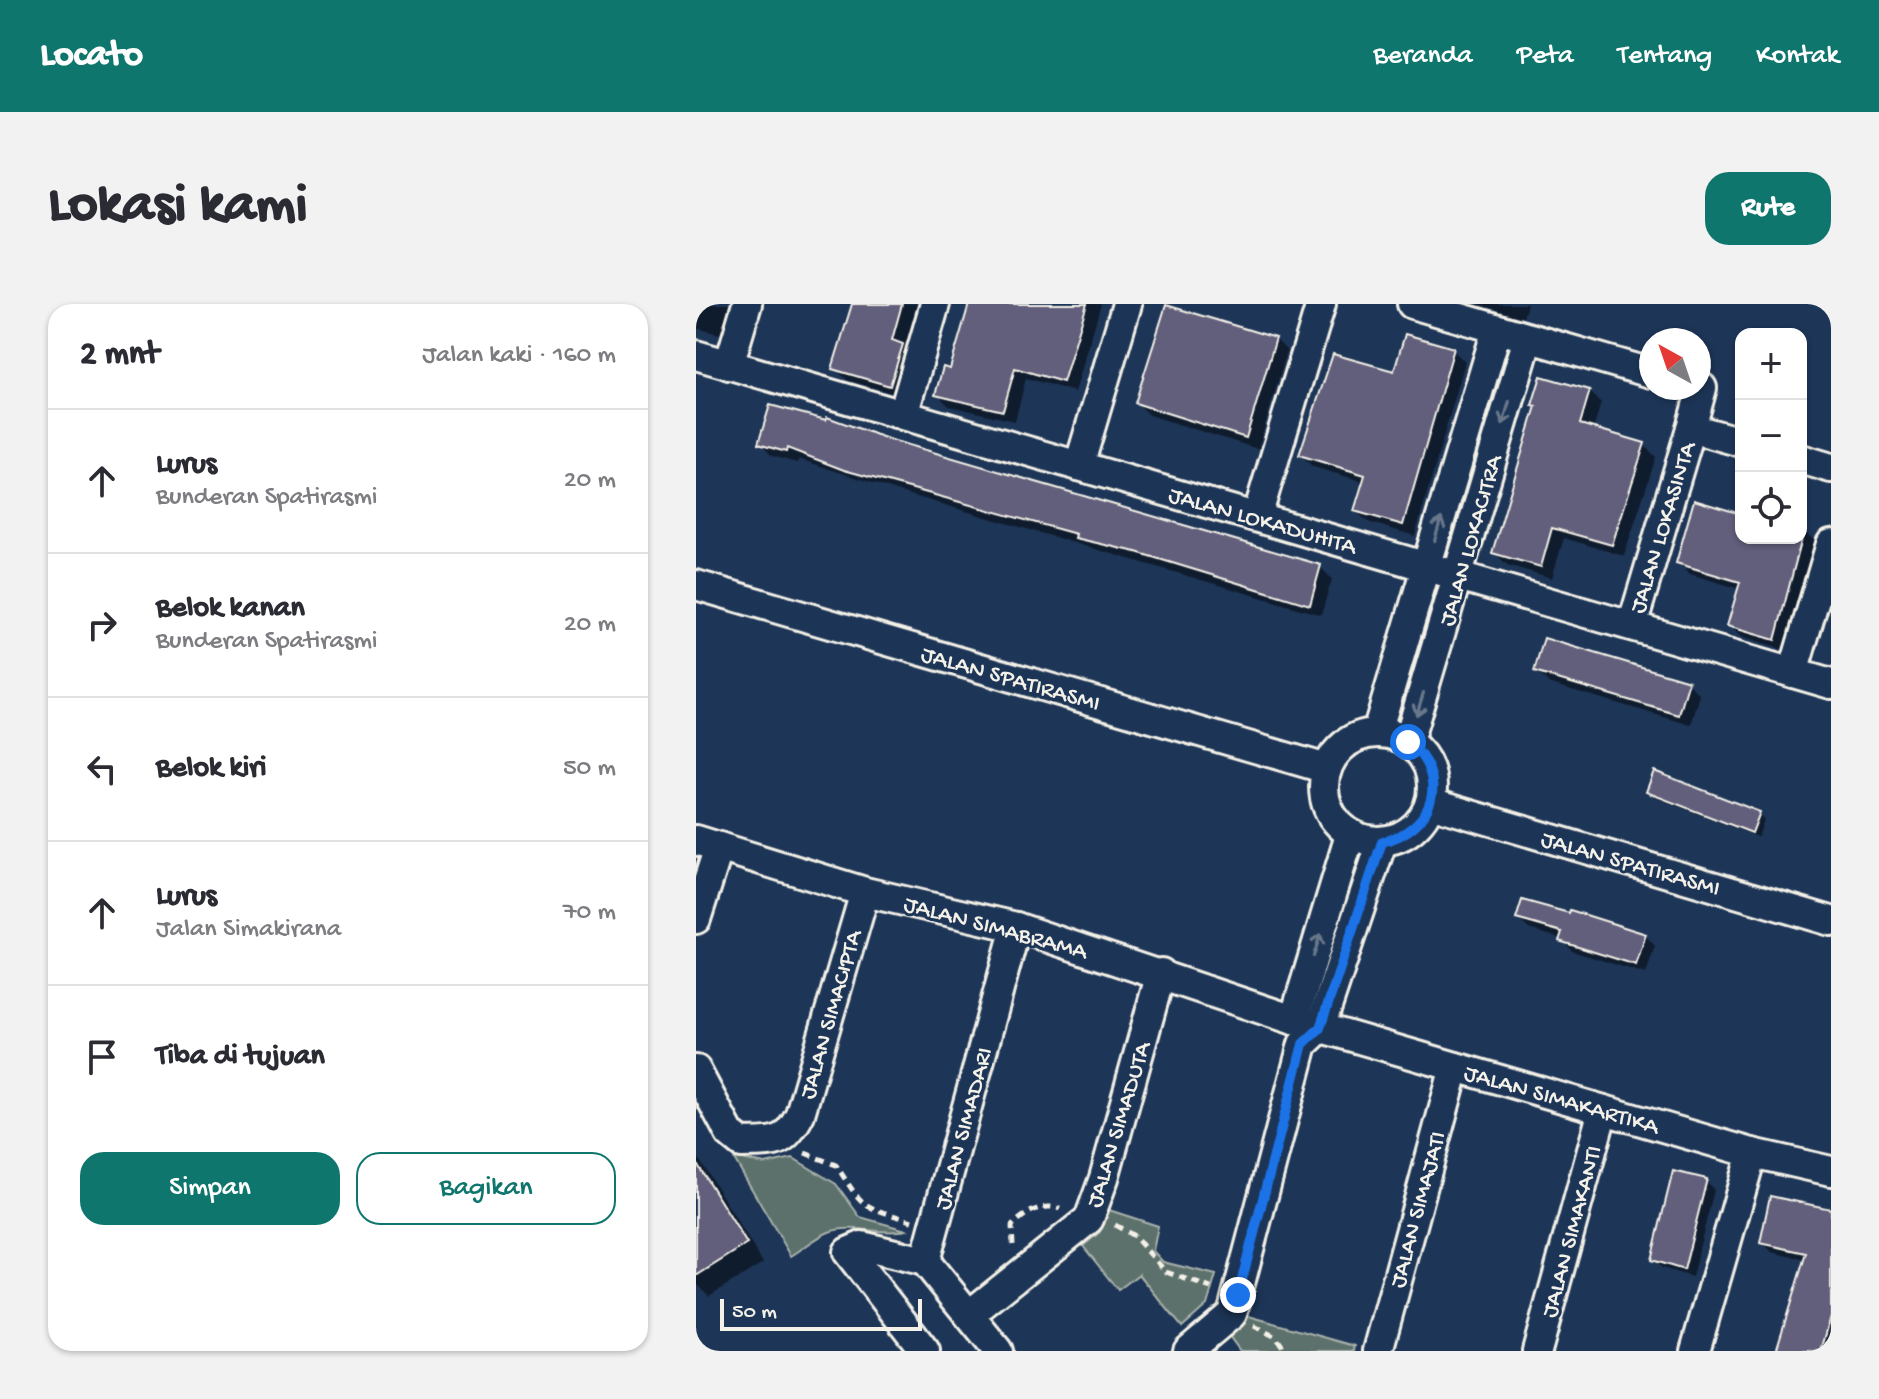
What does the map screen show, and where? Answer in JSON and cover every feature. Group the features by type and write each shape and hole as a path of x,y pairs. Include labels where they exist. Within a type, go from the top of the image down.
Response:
{"street":[{"path":"729,365 747,304"},
{"path":"903,415 935,304"},
{"path":"1079,466 1127,304"},
{"path":"1257,517 1321,304"},
{"path":"1412,304 1639,370"},
{"name":"JALAN LOKACITRA","path":"1377,732 1497,329"},
{"name":"JALAN LOKACITRA","path":"1408,742 1528,338"},
{"name":"JALAN LOKADUHITA","path":"696,355 1831,684"},
{"name":"JALAN LOKASINTA","path":"1632,626 1699,400"},
{"path":"1691,428 1735,440"},
{"path":"1807,461 1831,468"},
{"path":"1793,673 1831,544"},
{"name":"JALAN SPATIRASMI","path":"696,585 1327,769"},
{"path":"1377,732 1408,742 1427,763 1432,776 1430,803 1412,830 1382,842 1350,835 1330,814 1323,784 1327,769 1348,742 1377,732"},
{"name":"JALAN SPATIRASMI","path":"1430,803 1831,921"},
{"path":"1188,1351 1235,1305 1306,1031 1350,835"},
{"path":"1306,1031 1382,842"},
{"path":"696,919 708,844"},
{"name":"JALAN SIMABRAMA","path":"708,844 865,892 1016,927 1161,973 1306,1031"},
{"name":"JALAN SIMACIPTA","path":"789,1135 800,1114 865,892"},
{"name":"JALAN SIMADARI","path":"925,1261 1016,927"},
{"name":"JALAN SIMADUTA","path":"969,1315 1089,1219 1104,1178 1161,973"},
{"name":"JALAN SIMAKARTIKA","path":"1306,1031 1455,1067 1752,1153 1831,1171"},
{"name":"JALAN SIMAJATI","path":"1378,1351 1455,1067"},
{"path":"696,1070 730,1134 741,1143 776,1142 789,1135"},
{"name":"JALAN SIMAKANTI","path":"1537,1351 1603,1110"},
{"path":"1695,1351 1752,1153"},
{"path":"925,1351 848,1252 862,1246 925,1261 998,1351"}],"path":[{"path":"789,1135 797,1150 836,1165 853,1197 863,1205 934,1228"},
{"path":"1018,1278 1012,1226 1025,1213 1052,1206 1114,1224 1134,1236 1166,1272 1235,1305 1276,1337 1286,1351"}],"green space":[{"path":"733,1157 765,1164 793,1158 836,1184 860,1217 906,1230 829,1232 791,1256"},
{"path":"1109,1210 1158,1226 1153,1251 1163,1262 1216,1275 1207,1305 1182,1327 1139,1274 1118,1290 1083,1246 1100,1232"},
{"path":"1245,1315 1355,1346 1354,1351 1240,1351 1227,1333"}],"building":[{"path":"852,304 902,304 892,340 903,344 890,386 832,369"},
{"path":"969,304 1087,304 1063,382 1015,368 1003,411 935,395 943,367 950,369"},
{"path":"1166,305 1276,338 1246,438 1135,403"},
{"path":"1405,334 1454,348 1403,525 1354,511 1365,475 1299,455 1333,354 1394,371"},
{"path":"1541,376 1590,390 1580,424 1645,443 1612,545 1552,528 1541,567 1492,553 1536,406 1532,405"},
{"path":"770,405 826,420 827,417 888,439 1321,565 1310,605 1136,552 1075,538 1076,534 844,470 787,448 786,452 758,444"},
{"path":"1694,500 1735,512 1735,544 1800,544 1775,640 1727,626 1740,582 1676,563"},
{"path":"1544,638 1689,681 1679,715 1534,672"},
{"path":"1654,771 1760,812 1752,833 1646,792"},
{"path":"1522,900 1569,913 1570,910 1646,934 1636,965 1559,941 1562,932 1516,919"},
{"path":"696,1162 747,1244 696,1276"},
{"path":"1673,1171 1707,1179 1684,1270 1651,1260"},
{"path":"1770,1196 1831,1209 1831,1316 1821,1351 1776,1351 1806,1253 1760,1243"}],"route":[{"path":"1238,1295 1303,1044 1320,1028 1382,842 1412,830 1423,818 1430,803 1432,776 1427,763 1408,742"}]}
